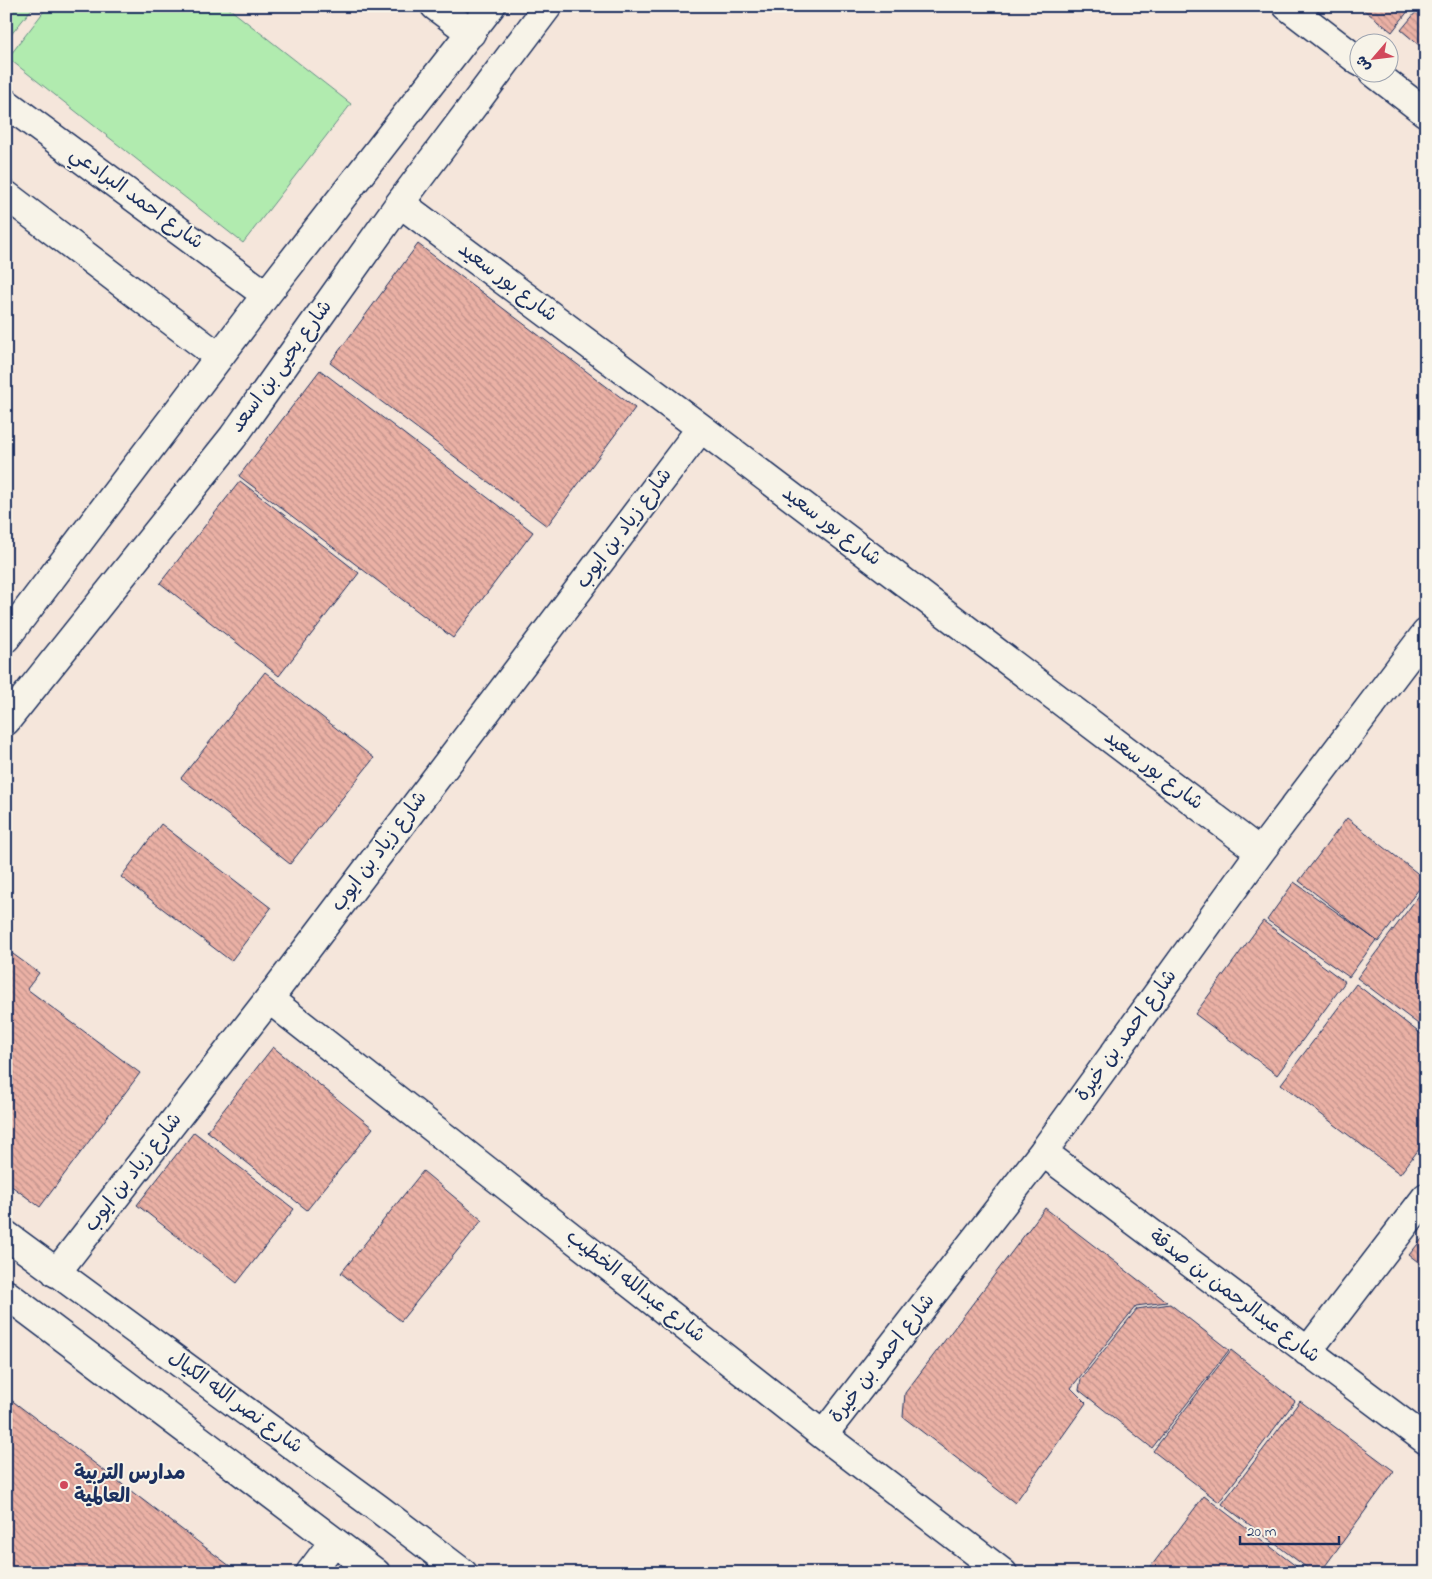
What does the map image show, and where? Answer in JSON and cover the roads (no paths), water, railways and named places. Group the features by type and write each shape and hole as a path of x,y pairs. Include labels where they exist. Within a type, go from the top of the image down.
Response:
{"street":[{"path":"436,6 471,33"},
{"path":"6,638 266,295 491,6"},
{"name":"شارع يحيى بن اسعد","path":"6,721 233,437 400,203 548,6"},
{"path":"1287,6 1350,54"},
{"path":"1386,82 1426,113"},
{"name":"شارع احمد البرادعي","path":"6,103 266,295"},
{"path":"6,195 219,357"},
{"name":"شارع بور سعيد","path":"400,203 701,428 1260,852"},
{"name":"شارع زياد بن ايوب","path":"56,1273 269,999 701,428"},
{"name":"شارع احمد بن خيرة","path":"823,1435 1043,1152 1260,852 1426,633"},
{"name":"شارع عبدالله الخطيب","path":"269,999 823,1435 1003,1573"},
{"name":"شارع عبدالرحمن بن صدقة","path":"1043,1152 1426,1440"},
{"path":"1307,1352 1426,1197"},
{"name":"شارع نصر الله الكيال","path":"6,1235 379,1509 463,1573"},
{"path":"6,1294 376,1573"},
{"path":"310,1573 334,1541"}],"place":[{"name":"مدارس التربية العالمية","path":"64,1485"}]}
